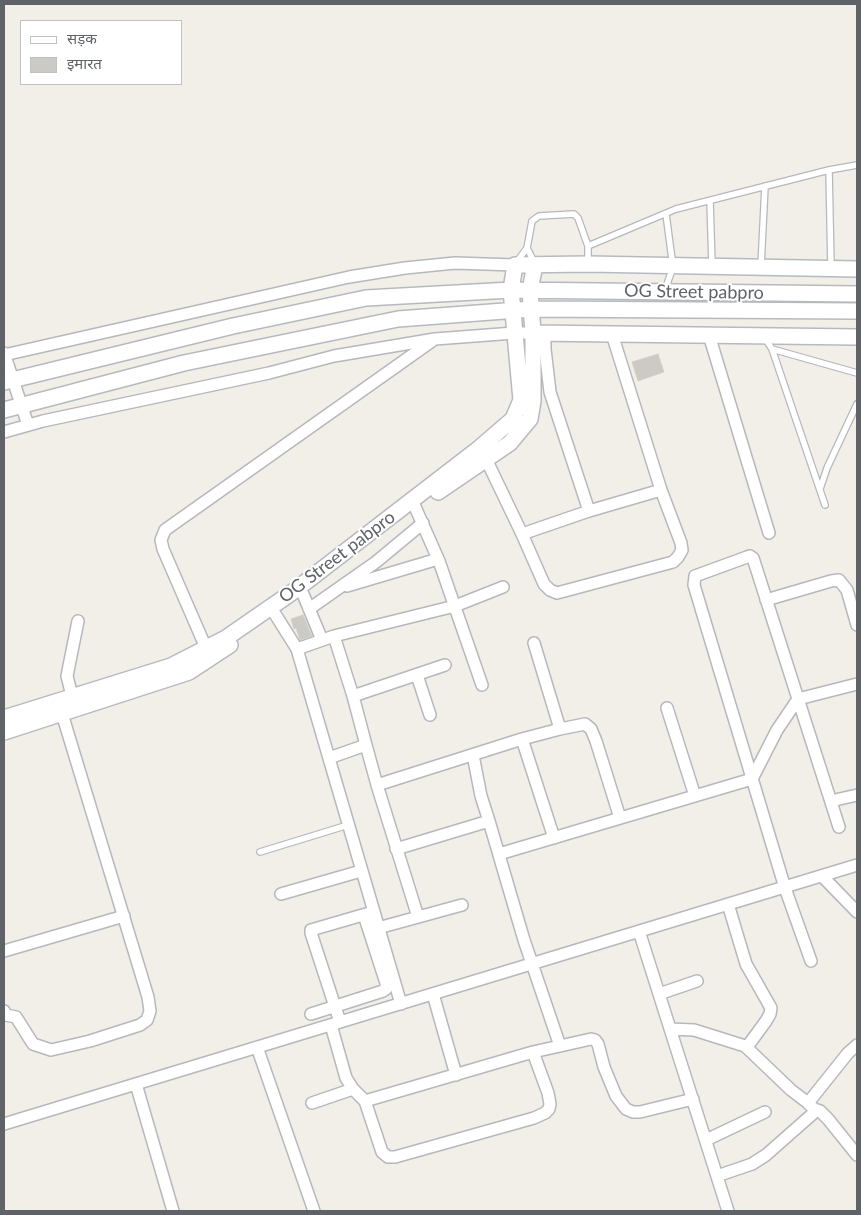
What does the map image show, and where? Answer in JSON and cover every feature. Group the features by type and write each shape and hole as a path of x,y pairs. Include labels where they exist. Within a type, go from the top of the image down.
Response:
{"street":[{"path":"28,425 9,380 4,354 349,277 405,268 455,263 857,269"},
{"path":"9,380 223,329 366,298 511,290 515,265"},
{"path":"530,290 535,265"},
{"name":"OG Street pabpro","path":"4,718 189,672 303,594 414,504 513,419 521,400 511,290 857,294"},
{"name":"OG Street pabpro","path":"4,732 64,704 163,669 226,638 414,504 510,443 530,419 533,401 539,333 531,309 530,290"},
{"path":"4,410 184,364 398,318 531,309"},
{"name":"OG Street pabpro","path":"531,309 857,311"},
{"path":"4,432 28,425 269,373 334,356 436,339 514,333 857,337"},
{"path":"539,333 545,349 550,392 589,511"},
{"path":"486,459 544,584 550,590 557,593 673,562 682,550 681,543 661,490 612,334"},
{"path":"709,335 769,533"},
{"path":"206,648 163,549 161,540 165,530 436,339"},
{"path":"522,534 589,511 661,490"},
{"path":"414,504 438,559 482,685"},
{"path":"309,609 376,562 423,523"},
{"path":"811,961 785,888 694,580 695,576 700,573 750,556 753,558 839,827"},
{"path":"338,588 438,559"},
{"path":"766,600 831,580 839,580 847,590 857,625"},
{"path":"297,649 334,636 455,606 503,587"},
{"path":"303,594 322,640"},
{"path":"275,614 297,649 361,871 386,983 386,989 383,991 311,1014"},
{"path":"4,1011 6,1015 16,1017 33,1044 51,1050 90,1041 140,1025 146,1020 150,1011 148,997 64,704 67,676 78,622"},
{"path":"334,636 396,849 418,917"},
{"path":"534,643 560,729"},
{"path":"353,696 445,665"},
{"path":"417,675 430,715"},
{"path":"499,854 752,779 777,730 798,699 857,684"},
{"path":"667,708 695,796"},
{"path":"377,785 522,739 585,724 590,729 605,767 620,818"},
{"path":"522,739 554,838"},
{"path":"329,758 366,745"},
{"path":"473,755 489,821 532,964 560,1046"},
{"path":"831,801 857,795"},
{"path":"396,849 489,821"},
{"path":"4,1124 857,865"},
{"path":"281,894 361,871"},
{"path":"822,876 857,912"},
{"path":"728,904 746,964 771,1008 766,1021 747,1047"},
{"path":"378,928 462,905"},
{"path":"369,913 378,928 401,1004"},
{"path":"369,913 311,930 310,933 335,1006 335,1024 346,1078 353,1089 365,1101 382,1152 388,1157 394,1157 546,1113 550,1104 533,1052"},
{"path":"4,951 124,916"},
{"path":"639,931 728,1211"},
{"path":"659,994 696,981"},
{"path":"434,994 456,1075"},
{"path":"670,1030 694,1030 747,1047 791,1090 828,1119 857,1155"},
{"path":"365,1101 533,1052 590,1039 595,1040 616,1096 626,1109 640,1112 693,1099"},
{"path":"717,1176 752,1164 766,1155 812,1106 848,1053 857,1045"},
{"path":"257,1047 314,1211"},
{"path":"136,1084 173,1211"},
{"path":"312,1103 353,1089"},
{"path":"706,1140 765,1112"}],"lane":[{"path":"588,246 666,214 765,186 857,165"},
{"path":"829,170 831,269"},
{"path":"760,268 765,186"},
{"path":"710,201 712,268"},
{"path":"515,265 527,248 532,221 539,216 550,214 574,214 576,216 588,246 588,264"},
{"path":"664,291 673,267 666,214"},
{"path":"527,248 535,265"},
{"path":"763,336 772,349 825,505"},
{"path":"772,349 857,373"},
{"path":"820,489 827,468 857,404"},
{"path":"260,852 348,825"}],"building":[{"path":"658,354 664,372 638,381 632,362"},
{"path":"303,615 312,636 300,640 291,619"}]}
